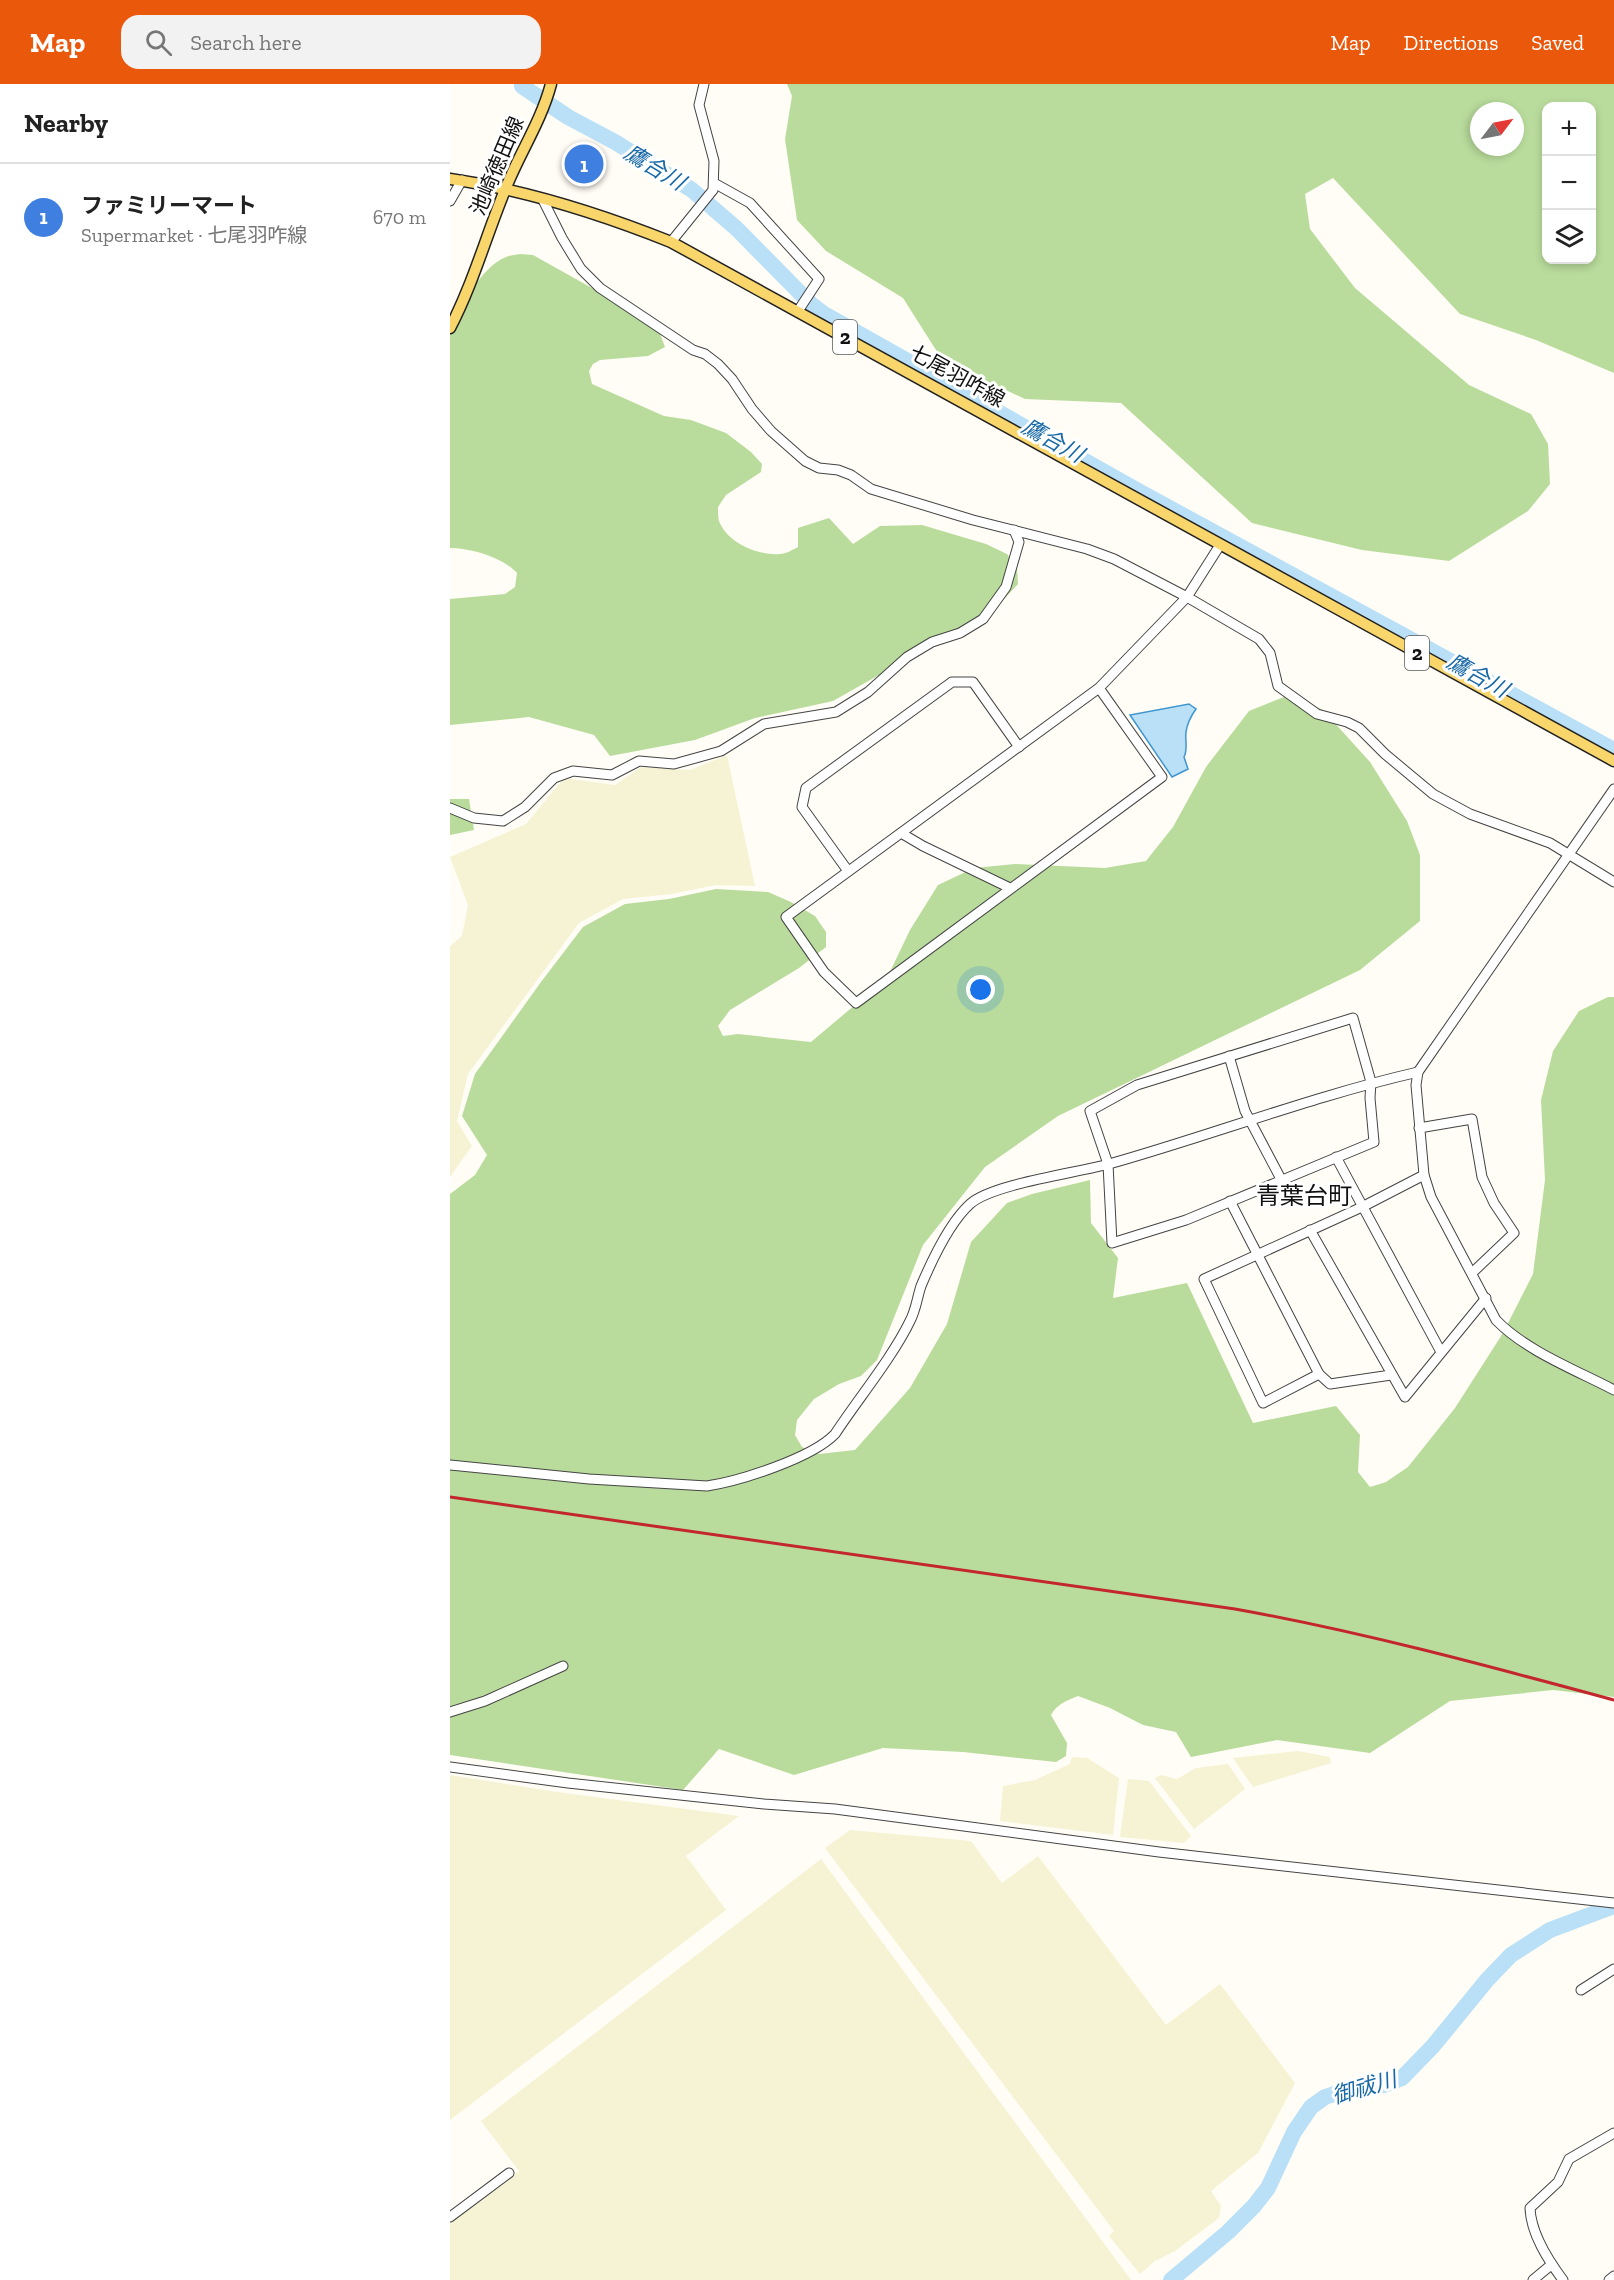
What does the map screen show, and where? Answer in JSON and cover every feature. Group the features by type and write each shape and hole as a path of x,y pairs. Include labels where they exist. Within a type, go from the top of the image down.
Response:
{"main road":[{"name":"池崎徳田線","path":"450,328 463,304 505,190 541,114 550,85"},
{"name":"七尾羽咋線","path":"456,180 505,190 610,218 671,242 1614,761"}],"street":[{"path":"671,242 713,190 714,161 699,105 704,84"},
{"path":"450,201 456,180"},
{"path":"714,183 750,203 819,279 798,311"},
{"path":"543,200 581,269 600,288 718,364 771,431 805,460 819,468 838,470 851,475 871,489 1114,559 1187,597 1262,642 1270,653 1278,686 1317,714 1347,722 1359,728 1385,754 1433,794 1470,814 1526,832 1570,854 1614,882"},
{"path":"450,808 474,818 503,821 525,807 554,778 573,771 612,775 639,761 674,764 721,751 764,724 836,712 868,692 907,657 932,642 960,633 983,619 1006,587 1019,542 1014,530"},
{"path":"1100,688 1162,777 856,1003 824,972 786,917 1100,688 1187,597 1220,545"},
{"path":"848,872 802,807 806,788 952,682 973,682 1019,747"},
{"path":"1614,789 1418,1072 1416,1085 1424,1175 1431,1197 1496,1320 1508,1332 1614,1390"},
{"path":"901,833 1011,888"},
{"path":"1353,1018 1371,1082 1374,1142 1186,1220 1112,1243 1108,1164 1090,1112 1137,1085 1353,1018"},
{"path":"1229,1056 1249,1120 1282,1181"},
{"path":"450,1465 589,1479 707,1486 724,1483 797,1458 827,1442 835,1434 899,1341 912,1316 921,1288 938,1250 970,1204 989,1192 1108,1164 1371,1082 1418,1072"},
{"path":"1419,1128 1472,1119 1482,1177 1494,1203 1514,1233 1472,1273"},
{"path":"1336,1157 1441,1352"},
{"path":"1319,1374 1263,1403 1204,1279 1362,1207 1424,1175"},
{"path":"1230,1201 1319,1374 1330,1384 1391,1375"},
{"path":"1310,1230 1405,1397 1486,1298"},
{"path":"450,1712 484,1701 563,1666"},
{"path":"450,1767 568,1784 835,1809 1159,1852 1614,1903"},
{"path":"1581,1990 1614,1969"},
{"path":"1563,2280 1551,2265 1530,2222 1530,2208 1558,2182 1569,2159 1614,2133"},
{"path":"450,2217 509,2173"},
{"path":"1533,2280 1551,2265"},
{"path":"1609,2280 1614,2276"}],"shaded area":[{"path":"727,755 755,886 716,885 672,894 623,899 579,923 468,1074 457,1121 472,1146 450,1177 450,946 462,936 468,905 450,857 526,824 564,778 615,785 641,767 690,770"},
{"path":"1298,1751 1330,1757 1331,1763 1253,1787 1233,1758"},
{"path":"1072,1757 1087,1758 1119,1778 1113,1835 1000,1821 1003,1786 1035,1780 1070,1764"},
{"path":"1228,1764 1245,1789 1194,1829 1155,1778 1161,1775 1177,1779 1196,1768"},
{"path":"450,1775 739,1816 686,1856 726,1910 450,2120"},
{"path":"1128,1779 1149,1781 1191,1836 1184,1843 1120,1837"},
{"path":"850,1830 971,1841 1002,1883 1038,1856 1166,2025 1220,1984 1295,2083 1258,2153 1211,2191 1221,2206 1219,2218 1175,2251 1155,2261 1140,2274 1109,2236 1114,2231 825,1848"},
{"path":"821,1859 1131,2280 450,2280 450,2222 519,2171 481,2121"}],"green space":[{"path":"787,84 1614,84 1614,373 1536,340 1460,314 1333,178 1305,194 1310,229 1355,288 1469,385 1531,414 1548,444 1550,484 1528,511 1449,561 1362,550 1252,523 1121,403 1025,399 943,361 903,298 826,251 797,220 785,139 792,96"},
{"path":"511,255 533,255 649,320 659,331 665,347 648,356 600,360 593,364 589,371 592,384 664,416 691,420 726,433 751,452 762,464 761,472 726,495 718,507 719,521 723,529 736,542 763,553 782,554 798,547 798,528 829,518 853,544 880,526 922,525 986,544 1007,554 1017,567 1018,584 994,610 833,701 755,718 695,740 610,756 594,735 529,717 450,725 450,599 505,594 515,587 517,573 503,562 486,554 450,548 450,334 459,313 479,279 496,262"},
{"path":"1284,697 1297,697 1323,710 1370,762 1407,821 1420,855 1420,921 1360,970 1058,1116 985,1167 923,1245 877,1360 861,1376 839,1384 814,1399 797,1420 795,1435 802,1447 819,1454 855,1450 910,1388 947,1324 971,1242 1007,1203 1032,1194 1090,1180 1091,1223 1118,1258 1113,1298 1187,1283 1253,1423 1336,1406 1360,1435 1358,1472 1370,1487 1386,1482 1408,1467 1455,1408 1503,1333 1533,1274 1545,1180 1541,1100 1553,1051 1579,1011 1608,997 1614,997 1614,1697 1553,1690 1450,1701 1370,1753 1277,1740 1191,1757 1176,1732 1143,1725 1110,1708 1078,1696 1059,1705 1051,1715 1067,1743 1066,1756 1056,1762 963,1752 883,1748 794,1775 719,1749 683,1790 450,1755 450,1194 475,1175 487,1155 462,1116 475,1074 583,927 625,904 669,899 716,889 768,892 791,902 815,916 826,932 826,947 799,968 730,1010 718,1026 723,1036 738,1034 811,1042 887,978 910,930 938,885 974,868 1015,864 1105,868 1146,861 1173,827 1206,767 1249,711"},
{"path":"450,799 469,799 474,830 450,835"}],"water":[{"path":"1189,704 1196,709 1189,720 1186,732 1184,757 1188,769 1172,777 1130,715"}],"waterway":[{"name":"鷹合川","path":"522,86 568,117 615,142 692,190 737,229 811,304 824,314 1140,492 1614,750"},
{"name":"御祓川","path":"1171,2280 1228,2232 1254,2206 1268,2188 1294,2132 1311,2107 1325,2097 1359,2086 1384,2085 1402,2078 1433,2046 1487,1980 1511,1955 1550,1930 1614,1906"}],"railway":[{"path":"450,1497 1235,1609 1378,1639 1614,1700"}],"place":[{"name":"ファミリーマート","path":"584,164"}],"district":[{"name":"青葉台町","path":"1304,1196"}]}
